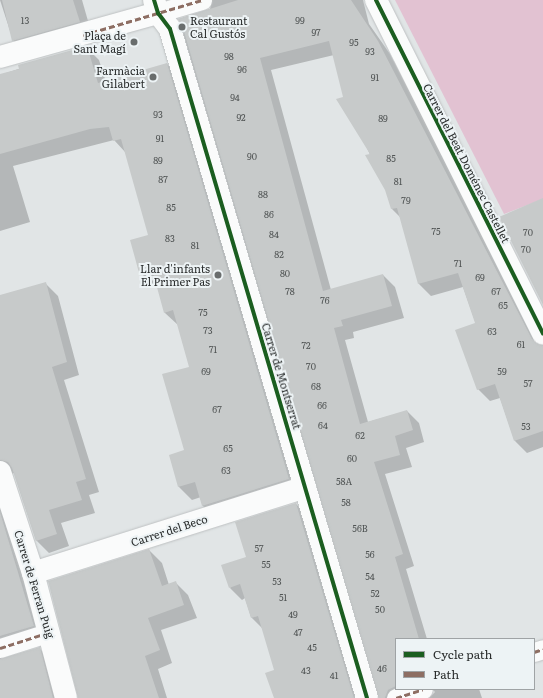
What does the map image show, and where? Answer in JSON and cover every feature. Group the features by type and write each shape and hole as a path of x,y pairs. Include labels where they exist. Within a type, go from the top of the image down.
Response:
{"street":[{"path":"0,57 83,35 156,6 202,0"},
{"name":"Carrer del Beat Doménec Castellet","path":"376,0 543,333"},
{"name":"Carrer de Montserrat","path":"156,6 170,29 367,698"},
{"name":"Carrer de Ferran Puig","path":"0,472 33,573 50,632 66,698"},
{"name":"Carrer del Beco","path":"33,573 305,487"},
{"path":"0,648 50,632"},
{"path":"396,698 420,690"}],"shaded area":[{"path":"395,0 543,0 543,199 504,214"}],"building":[{"path":"2,0 73,0 80,22 12,41"},
{"path":"238,0 351,0 378,41 532,339 543,345 543,431 514,441 495,384 477,390 455,330 475,323 458,273 418,284 397,208 391,209 385,190 365,155 370,154 336,99 343,97 329,41 260,58 323,291 383,274 392,306 341,320 343,326 334,328 360,424 407,410 413,430 395,436 400,455 374,462 403,554 395,557 419,638 395,638 395,686 388,690 385,698 379,698 182,25 178,19"},
{"path":"87,46 98,83 167,63 289,479 202,506 195,482 178,487 169,455 184,450 162,374 189,367 173,310 164,313 152,269 139,273 130,240 148,235 121,139 113,141 109,127 90,129 0,154 0,74 19,69 18,65"},
{"path":"543,198 543,305 499,217"},
{"path":"46,282 67,362 52,367 86,479 76,482 82,500 49,510 57,534 36,541 12,468 8,462 0,460 0,295"},
{"path":"296,503 354,698 274,698 265,673 274,670 258,616 251,618 240,584 229,588 221,565 246,557 235,522"},
{"path":"0,512 34,626 0,636"},
{"path":"149,549 162,586 176,581 184,605 148,618 160,650 145,656 159,698 78,698 48,581"},
{"path":"40,647 53,698 0,698 0,659"}],"marked path":[{"path":"83,35 202,0"},
{"path":"0,648 50,632"},
{"path":"535,652 543,649"},
{"path":"396,698 420,690"}],"cycle path":[{"path":"154,0 158,13 170,29 367,698"},
{"path":"376,0 543,333"}],"place":[{"name":"Restaurant Cal Gustós","path":"182,27"},
{"name":"Plaça de Sant Magí","path":"134,42"},
{"name":"Farmàcia Gilabert","path":"153,77"},
{"name":"Llar d'infants El Primer Pas","path":"218,275"}]}
